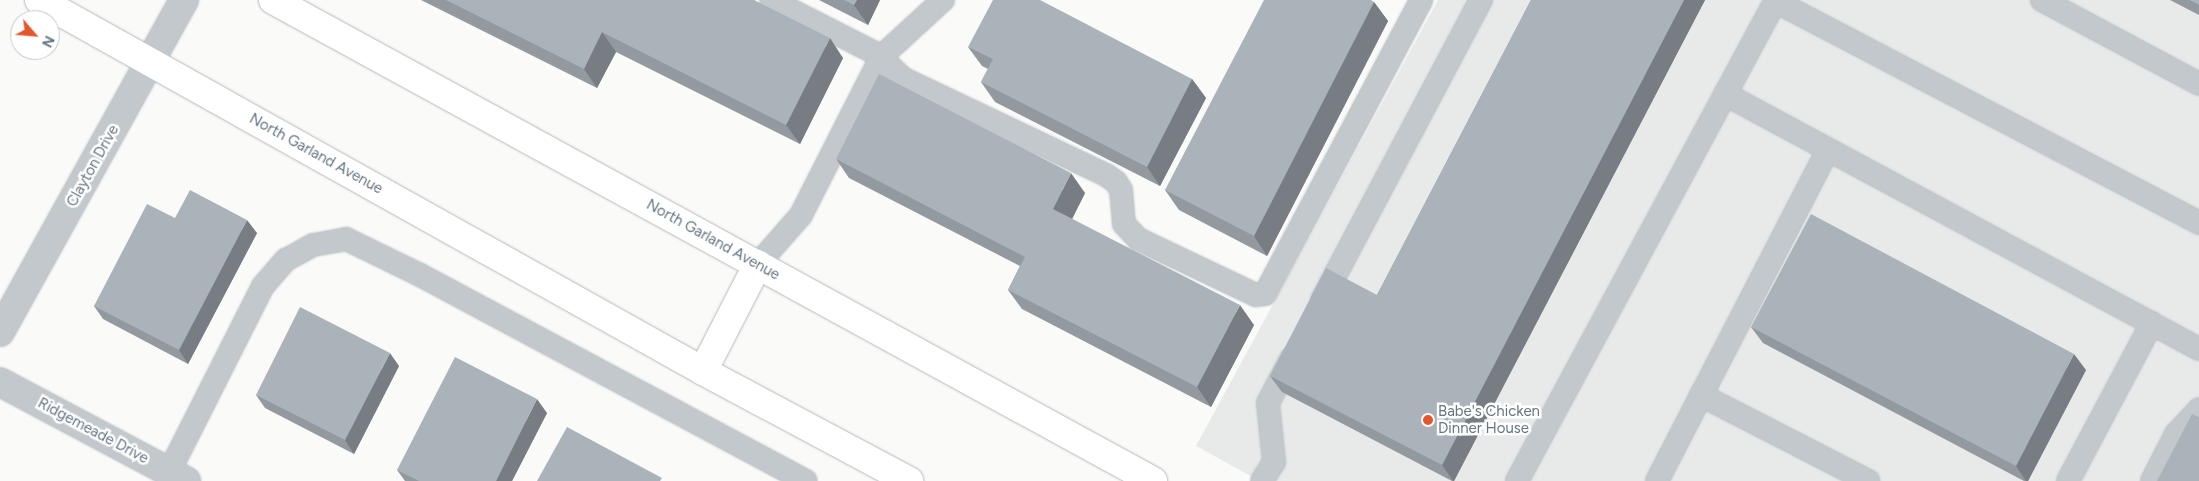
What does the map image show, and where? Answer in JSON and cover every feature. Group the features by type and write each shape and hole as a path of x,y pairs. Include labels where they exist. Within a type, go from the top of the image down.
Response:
{"main road":[{"name":"North Garland Avenue","path":"39,0 152,61 704,371 909,481"},
{"name":"North Garland Avenue","path":"273,0 1153,481"},
{"path":"704,371 758,264"}],"street":[{"name":"Clayton Drive","path":"0,332 152,61 184,0"},
{"name":"Ridgemeade Drive","path":"0,382 178,477"}],"lane":[{"path":"771,0 881,57 904,79 1116,182 1121,190 1124,224 1138,239 1256,295 1265,294 1421,0"},
{"path":"758,264 801,215 881,57 943,0"},
{"path":"1314,315 1481,0"},
{"path":"2042,0 2199,84"},
{"path":"1517,481 1776,1 2199,222"},
{"path":"1725,94 2199,349"},
{"path":"1657,481 1828,149"},
{"path":"178,477 263,286 293,256 313,245 346,239 420,275 805,481"},
{"path":"2068,481 2152,323"},
{"path":"1262,481 1274,462 1268,403 1300,342"},
{"path":"1702,395 1868,481"},
{"path":"2152,481 2176,434 2199,409"}],"shaded area":[{"path":"1438,0 2199,0 2199,481 1260,481 1196,446"}],"building":[{"path":"446,0 754,0 830,38 786,125 602,32 584,69"},
{"path":"844,0 857,0 854,5"},
{"path":"993,0 1040,0 1192,79 1147,167 981,82 993,59 968,47"},
{"path":"1264,0 1371,0 1374,2 1254,236 1165,190"},
{"path":"1531,0 1684,0 1442,465 1270,376 1326,268 1377,295"},
{"path":"2190,0 2199,0 2199,5"},
{"path":"879,74 1071,173 1053,209 1240,305 1197,387 1008,290 1025,257 836,159"},
{"path":"190,190 247,220 179,350 94,306 147,204 175,218"},
{"path":"1811,214 2074,354 2016,466 1751,327"},
{"path":"300,307 390,353 345,440 256,395"},
{"path":"455,357 537,399 496,481 419,481 397,470"},
{"path":"2192,414 2199,417 2199,481 2157,481"},
{"path":"567,427 662,478 660,481 537,481"}],"place":[{"name":"Babe's Chicken Dinner House","path":"1428,420"}]}
